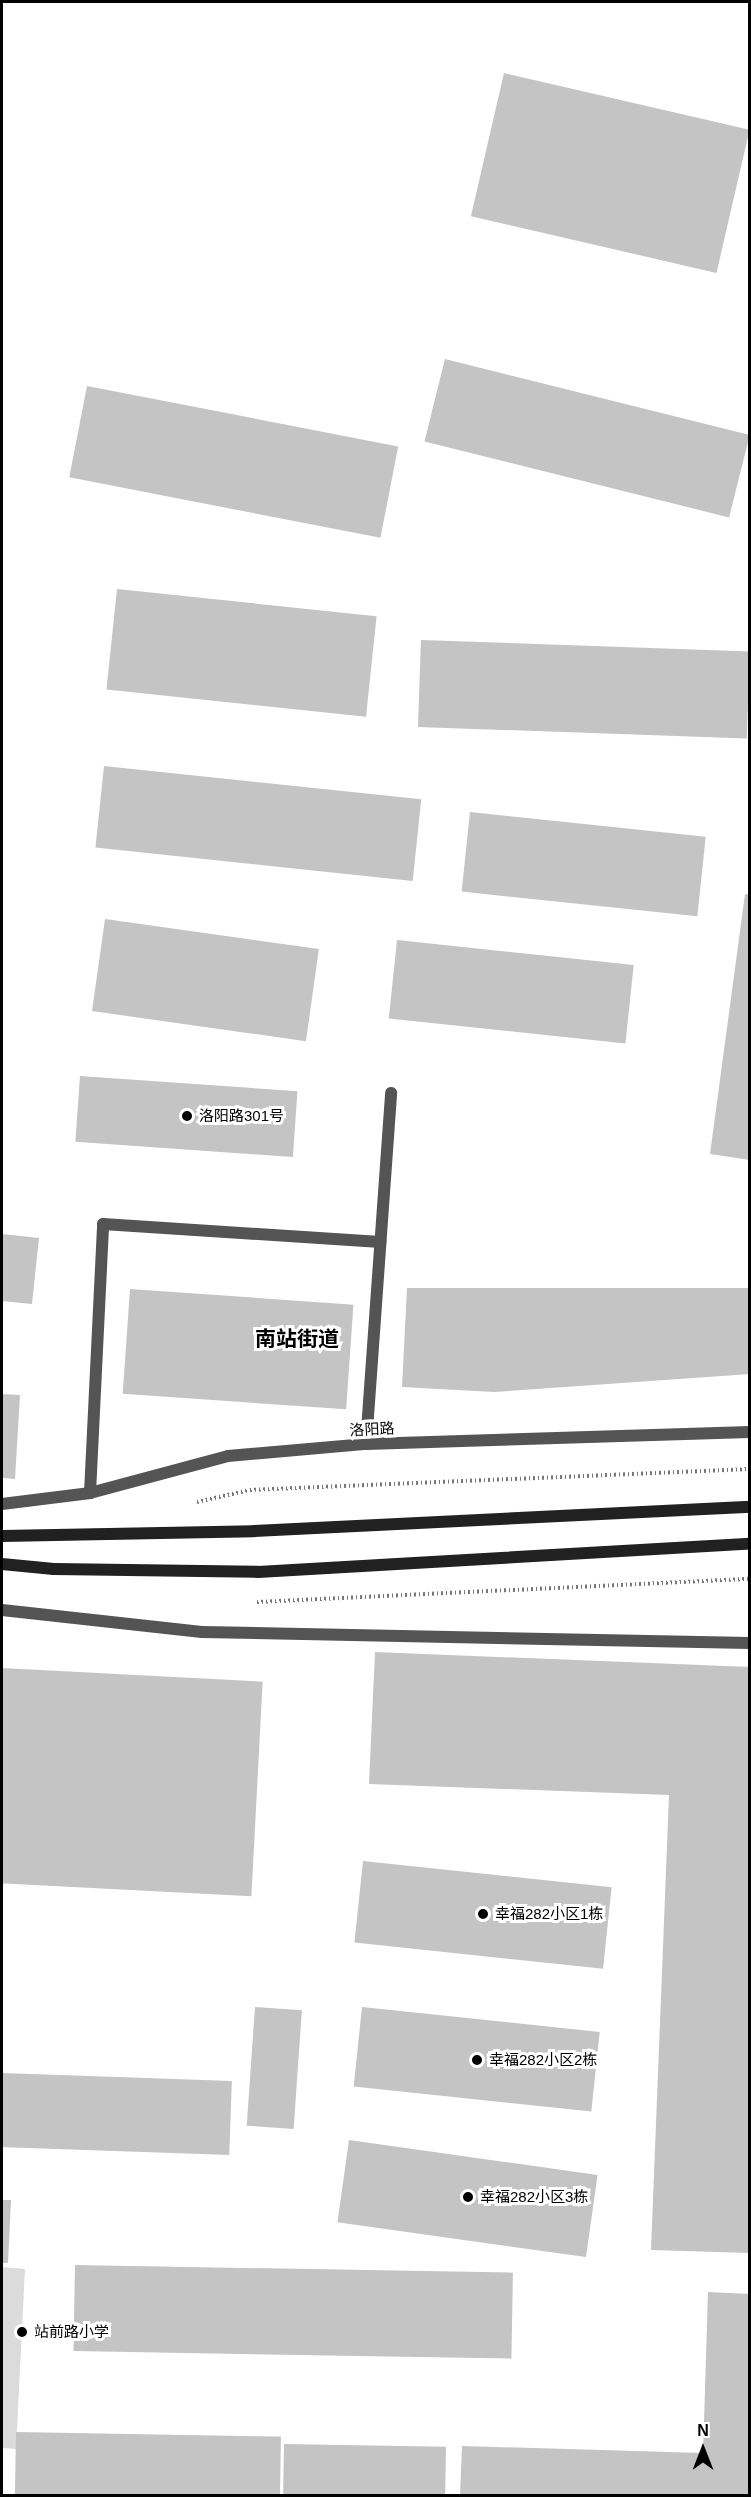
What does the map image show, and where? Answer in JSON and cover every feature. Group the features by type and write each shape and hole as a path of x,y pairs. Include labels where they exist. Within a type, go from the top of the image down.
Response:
{"main road":[{"path":"2,1536 254,1531 750,1507"},
{"path":"2,1564 54,1569 258,1572 750,1544"}],"street":[{"path":"366,1444 391,1093"},
{"path":"90,1493 103,1224 381,1242"},
{"name":"洛阳路","path":"2,1504 90,1493 228,1456 366,1444 750,1432"},
{"path":"2,1610 202,1632 750,1643"}],"path":[{"path":"194,1503 250,1490 750,1469"}],"shaded area":[{"path":"2,2267 25,2269 16,2449 2,2448"}],"building":[{"path":"504,73 750,130 716,273 471,216"},
{"path":"445,359 750,435 729,517 424,441"},
{"path":"87,386 398,446 380,538 69,477"},
{"path":"117,589 377,616 366,717 106,689"},
{"path":"421,640 750,651 747,738 418,727"},
{"path":"104,766 421,799 413,881 95,848"},
{"path":"470,812 706,837 697,916 462,892"},
{"path":"745,894 750,895 750,1160 710,1154"},
{"path":"105,919 319,949 306,1041 92,1011"},
{"path":"397,940 634,965 625,1043 389,1019"},
{"name":"洛阳路301号","path":"80,1076 297,1091 293,1157 75,1142"},
{"path":"2,1234 39,1238 32,1304 2,1301"},
{"path":"407,1288 750,1288 750,1374 494,1392 402,1387"},
{"path":"130,1289 353,1305 346,1409 123,1394"},
{"path":"2,1394 20,1395 15,1479 2,1478"},
{"path":"375,1652 750,1667 750,2253 651,2250 669,1795 369,1784"},
{"path":"2,1668 263,1682 251,1896 2,1883"},
{"name":"幸福282小区1栋","path":"363,1861 612,1887 603,1969 354,1943"},
{"path":"255,2007 302,2010 294,2129 247,2126"},
{"name":"幸福282小区2栋","path":"362,2007 600,2032 591,2112 354,2087"},
{"path":"2,2073 232,2081 229,2155 2,2147"},
{"name":"幸福282小区3栋","path":"349,2140 598,2175 586,2257 337,2222"},
{"path":"2,2200 11,2200 8,2263 2,2263"},
{"path":"75,2265 513,2273 511,2359 73,2351"},
{"path":"708,2292 750,2294 750,2496 460,2496 462,2446 703,2453"},
{"path":"16,2432 281,2437 280,2496 15,2496"},
{"path":"284,2444 446,2447 445,2496 283,2496"}],"place":[{"name":"洛阳路301号","path":"187,1116"},
{"name":"幸福282小区1栋","path":"483,1914"},
{"name":"幸福282小区2栋","path":"477,2060"},
{"name":"幸福282小区3栋","path":"468,2197"},
{"name":"站前路小学","path":"22,2332"}],"district":[{"name":"南站街道","path":"297,1339"}]}
